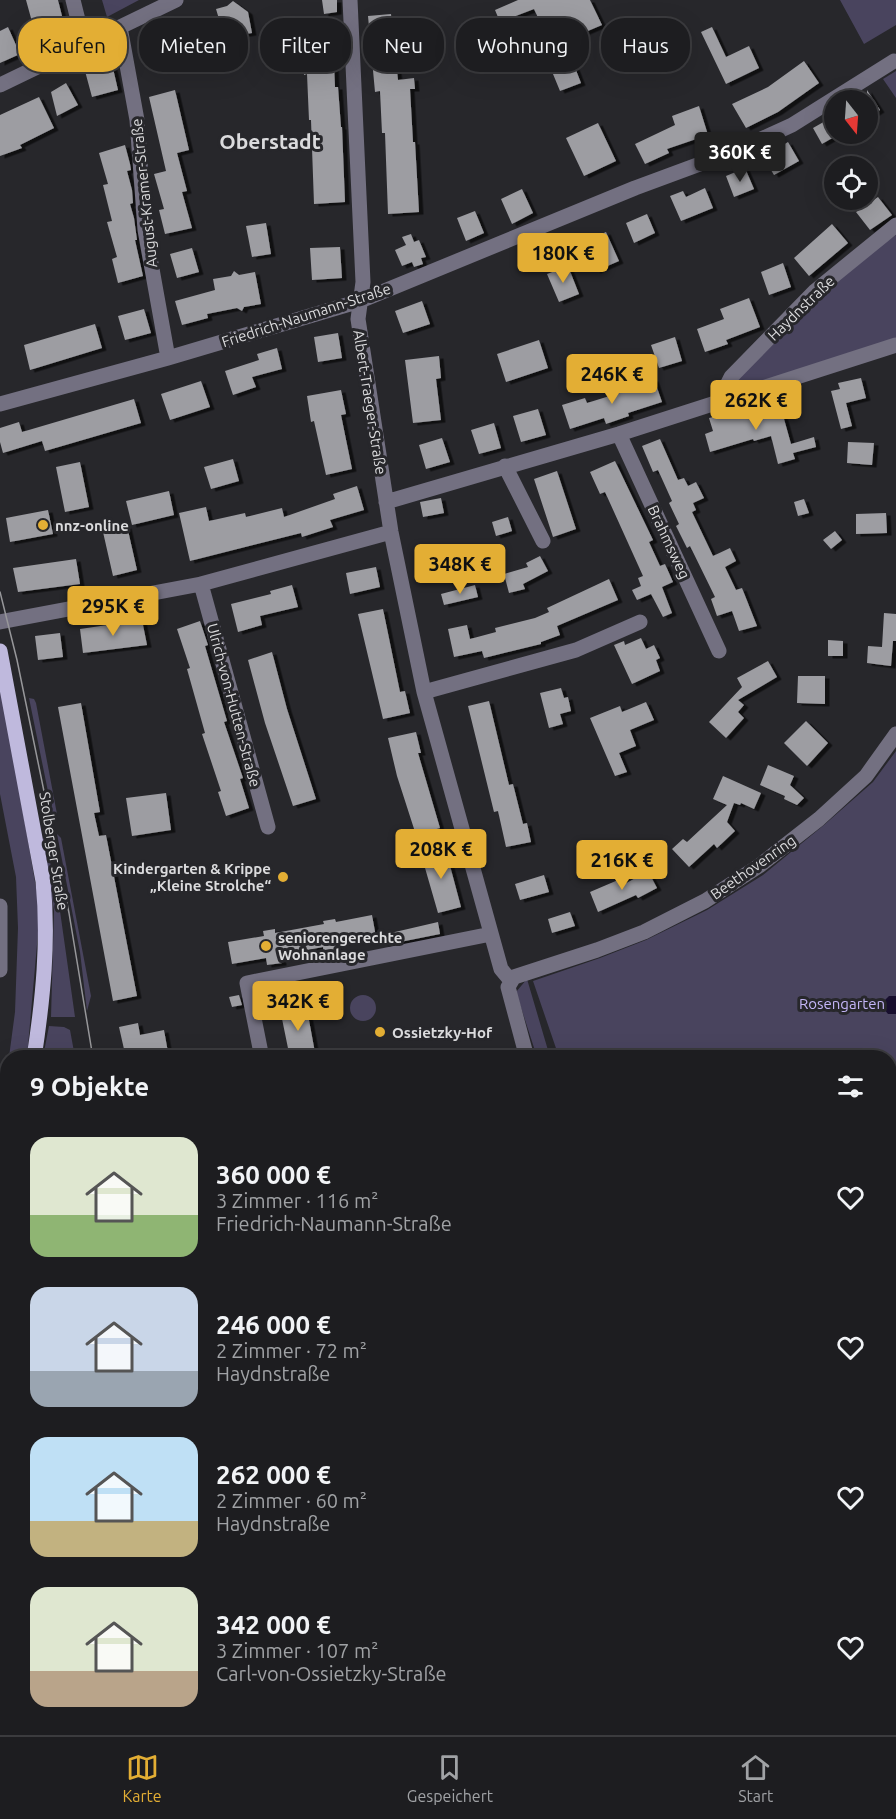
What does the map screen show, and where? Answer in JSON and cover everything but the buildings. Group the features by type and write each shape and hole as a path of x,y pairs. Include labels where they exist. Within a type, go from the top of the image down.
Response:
{"main road":[{"name":"Stolberger Straße","path":"0,651 43,881 47,929 35,1050"}],"street":[{"path":"73,0 78,18"},
{"path":"127,24 176,0"},
{"name":"Albert-Traeger-Straße","path":"350,0 363,282 358,319 386,502 424,692 490,934 501,969 511,981 508,987 525,1050"},
{"name":"Friedrich-Naumann-Straße","path":"0,404 168,358 360,301 635,188 735,151 792,125 894,61"},
{"name":"August-Kramer-Straße","path":"127,65 137,120 146,230 168,358"},
{"path":"0,85 27,72"},
{"name":"Haydnstraße","path":"719,401 731,377 815,291 896,225"},
{"path":"386,502 619,434 896,345"},
{"name":"Brahmsweg","path":"619,434 719,651"},
{"path":"506,466 543,541"},
{"path":"0,622 201,584 391,532"},
{"name":"Ulrich-von-Hutten-Straße","path":"201,584 267,827"},
{"path":"424,692 576,650 640,622"},
{"name":"Beethovenring","path":"511,981 517,975 597,950 644,932 705,901 759,866 819,819 866,776 896,734"},
{"path":"0,906 0,970"},
{"path":"260,1050 247,983 490,934"}],"green space":[{"path":"102,0 139,0 107,17"},
{"path":"840,0 896,0 896,25 864,44"},
{"path":"896,71 896,98 883,79"},
{"path":"896,235 896,339 741,390 736,378 774,340 832,284"},
{"path":"0,678 40,911 28,1050 10,1050 15,1012 18,928 16,877 0,794"},
{"path":"29,698 34,699 36,703 57,814 54,821"},
{"name":"Rosengarten","path":"896,751 896,1050 557,1050 533,981 646,940 707,910 763,875 873,782"},
{"path":"57,834 61,838 91,996 87,1011 80,952"},
{"path":"45,837 60,911 75,1017 51,1017 54,911 42,839"},
{"path":"527,979 548,1050 535,1050 516,992"},
{"path":"363,995 372,999 376,1008 372,1017 363,1021 354,1017 350,1008 354,999"},
{"path":"49,1026 64,1027 70,1030 74,1050 44,1050"}],"shaded area":[{"path":"889,996 896,996 896,1014 888,1014 884,1009 884,1001"}],"tram line":[{"path":"0,592 17,660 69,913 92,1050"}],"place":[{"name":"nnz-online","path":"43,525"},
{"name":"Kindergarten & Krippe „Kleine Strolche“","path":"283,877"},
{"name":"seniorengerechte Wohnanlage","path":"266,946"},
{"name":"Ossietzky-Hof","path":"380,1032"}],"district":[{"name":"Oberstadt","path":"270,141"}]}
